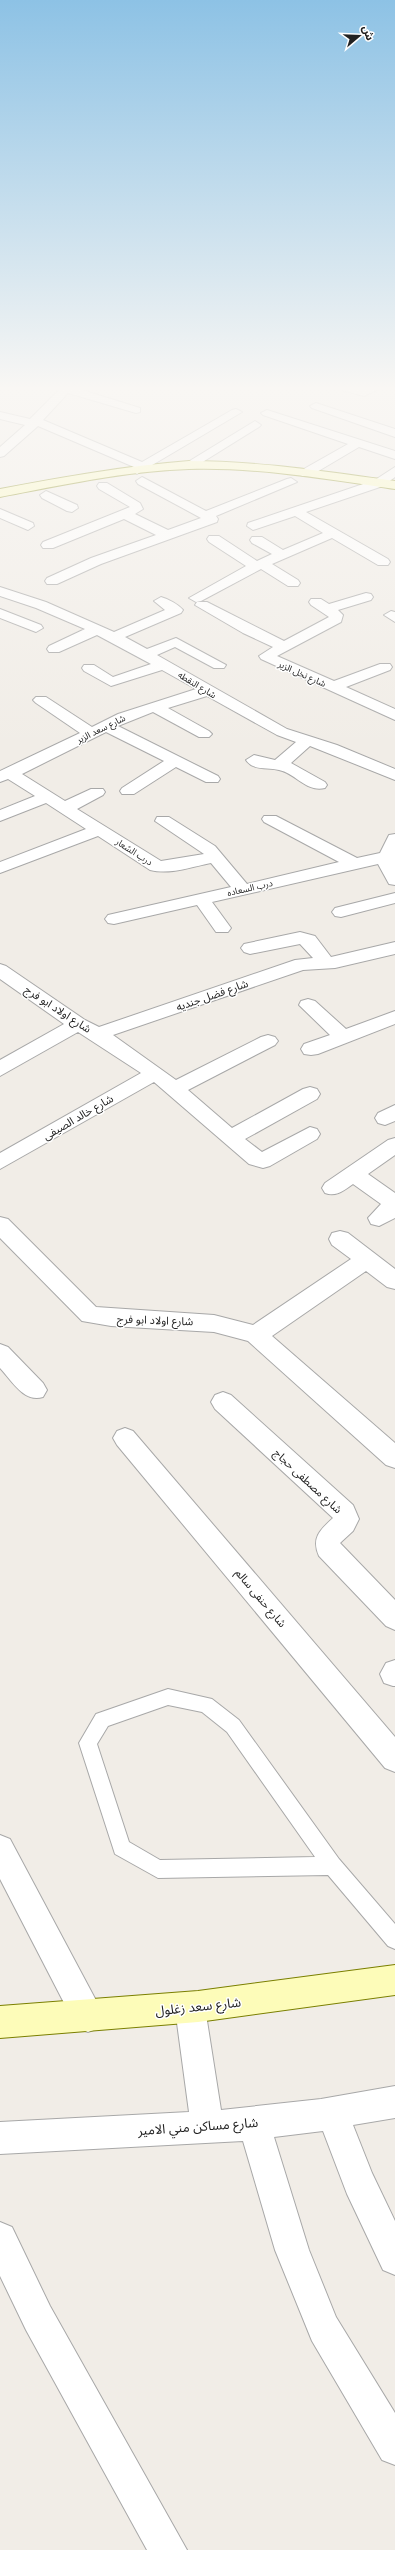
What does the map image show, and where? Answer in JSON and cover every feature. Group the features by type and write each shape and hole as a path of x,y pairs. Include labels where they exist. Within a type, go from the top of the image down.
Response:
{"street":[{"path":"48,544 126,515 137,509"},
{"path":"52,581 96,561 211,521 206,515 197,509"},
{"path":"206,515 221,509"},
{"path":"253,526 301,509"},
{"path":"295,511 383,562"},
{"path":"0,513 28,526"},
{"path":"126,515 169,536"},
{"path":"284,646 248,630 199,602 259,565 281,554 333,533"},
{"path":"214,539 293,583"},
{"path":"256,540 281,554"},
{"name":"شارع النقطه","path":"0,591 16,596 114,637 276,729 309,740 395,775"},
{"path":"0,606 16,596"},
{"name":"شارع نخل الزير","path":"366,597 321,605 336,615 336,619 266,656 333,688 395,715"},
{"path":"114,637 176,610 161,601"},
{"path":"0,613 36,628"},
{"path":"54,649 97,629"},
{"path":"146,655 176,642 213,661 177,672"},
{"path":"89,668 111,682 163,665"},
{"path":"333,688 385,667"},
{"name":"شارع سعد الزير","path":"4,773 123,716 206,690"},
{"path":"41,700 97,729 177,760 212,779"},
{"path":"155,707 204,734"},
{"path":"283,765 283,759 309,740"},
{"path":"128,791 177,760"},
{"path":"254,760 264,764 283,765 319,785"},
{"name":"درب الشعار","path":"4,773 66,808 156,866 175,866 217,858"},
{"path":"66,808 97,792"},
{"path":"0,816 48,797"},
{"path":"270,820 355,864"},
{"path":"163,821 217,858 242,890"},
{"path":"0,868 99,830"},
{"path":"395,839 385,862 395,880"},
{"name":"درب السعاده","path":"114,919 386,857"},
{"path":"341,912 395,898"},
{"path":"201,899 222,928"},
{"path":"250,948 300,938 309,940 326,962"},
{"name":"شارع فضل جنديه","path":"98,1034 301,964 344,960 395,948"},
{"name":"شارع اولاد ابو فرج","path":"0,970 78,1024 98,1034 176,1088 256,1159 263,1161 310,1134"},
{"path":"308,1006 344,1037"},
{"path":"310,1050 395,1017"},
{"path":"0,1069 78,1024"},
{"path":"176,1088 268,1041"},
{"name":"شارع خالد الصيفى","path":"0,1162 155,1073"},
{"path":"232,1137 310,1094"},
{"path":"332,1188 395,1145"},
{"path":"353,1174 390,1200 392,1205 389,1211 379,1218"},
{"name":"شارع اولاد ابو فرج","path":"0,1225 90,1315 110,1318 179,1319 229,1326 256,1335 395,1458"},
{"path":"340,1239 395,1281"},
{"path":"256,1335 366,1260"},
{"path":"0,1353 35,1390"},
{"name":"شارع مصطفى حجاج","path":"223,1402 344,1513 346,1519 345,1524 328,1537 328,1548 395,1618"},
{"name":"شارع حنفى سالم","path":"125,1438 362,1717 395,1759"},
{"path":"0,1849 88,2017"},
{"name":"شارع سعد زغلول","path":"0,2022 88,2017 190,2008 315,1993 395,1980"},
{"path":"190,2008 207,2127"},
{"name":"شارع مساكن مني الامير","path":"0,2138 207,2127 254,2123 332,2113 395,2102"},
{"path":"332,2113 359,2182 395,2258"},
{"path":"254,2123 292,2250 324,2329 395,2447"},
{"path":"0,2239 38,2318 168,2550"}],"lane":[{"path":"332,1866 158,1869 122,1848 88,1743 102,1720 168,1696 206,1705 233,1726 332,1866 395,1939"}]}
